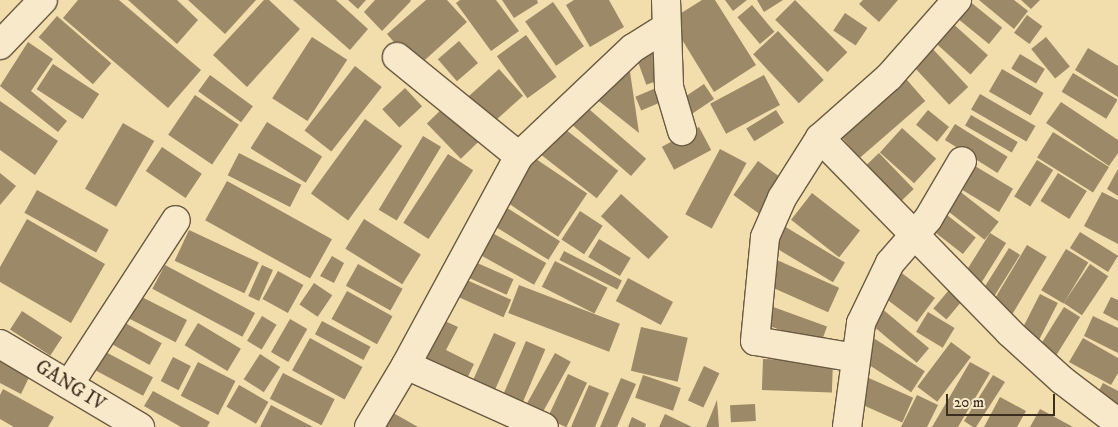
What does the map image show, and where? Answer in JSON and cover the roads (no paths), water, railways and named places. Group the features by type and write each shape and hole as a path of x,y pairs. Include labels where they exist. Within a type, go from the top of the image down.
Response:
{"street":[{"path":"0,45 43,0"},
{"path":"666,0 665,28 669,87 682,131"},
{"path":"856,358 755,341 764,236 782,198 820,138 889,77 956,0"},
{"path":"369,427 406,365 519,156 633,48 665,28"},
{"path":"397,58 519,156"},
{"path":"820,138 1009,332 1062,380 1118,424"},
{"path":"847,427 861,323 890,262 928,219 962,161"},
{"path":"70,383 176,220"},
{"name":"GANG IV","path":"0,344 70,383 99,417 140,427"},
{"path":"406,365 544,427"}]}
